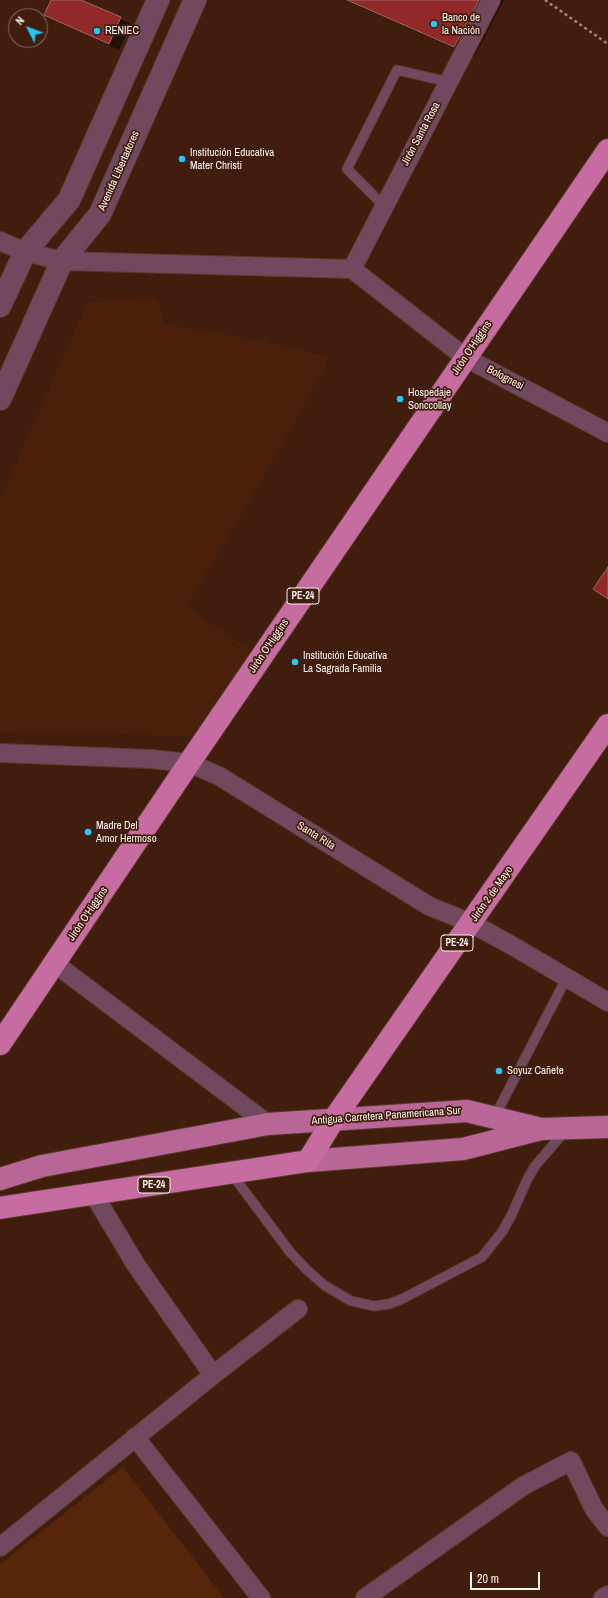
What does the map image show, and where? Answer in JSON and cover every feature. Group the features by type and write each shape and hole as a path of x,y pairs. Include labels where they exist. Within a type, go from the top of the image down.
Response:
{"highway":[{"name":"Jirón O'Higgins","path":"0,1044 608,150"},
{"name":"Jirón 2 de Mayo","path":"308,1161 334,1119 608,726"},
{"name":"PE-24","path":"0,1208 94,1195 308,1161"}],"main road":[{"name":"Antigua Carretera Panamericana Sur","path":"0,1179 42,1166 268,1124 467,1111 540,1129"},
{"path":"308,1161 463,1150 540,1129 608,1127"}],"street":[{"name":"Avenida Libertadores","path":"0,399 62,261 100,214 195,0"},
{"name":"Jirón Santa Rosa","path":"352,269 491,0"},
{"path":"0,306 25,252 69,200 154,1"},
{"path":"0,241 25,252 62,261 352,269"},
{"name":"Bolognesi","path":"352,269 466,358 608,433"},
{"name":"Santa Rita","path":"0,753 151,759 189,764 219,776 429,906 471,923 608,1002"},
{"path":"54,963 268,1124"},
{"path":"94,1195 136,1265 213,1375"},
{"path":"0,1547 213,1375 298,1309"},
{"path":"136,1437 261,1598"},
{"path":"365,1598 523,1486 571,1461 594,1509 608,1527"},
{"path":"604,1598 608,1595"}],"lane":[{"path":"384,206 347,169 397,70 449,82"},
{"path":"494,1118 567,977"},
{"path":"231,1173 290,1252 306,1270 324,1285 351,1301 374,1306 389,1304 402,1299 482,1257 502,1232 535,1166 567,1129"}],"path":[{"path":"545,0 608,44"}],"shaded area":[{"path":"156,298 165,324 246,338 330,357 282,445 186,607 253,652 194,737 122,734 0,733 0,500 87,303"},
{"path":"123,1467 224,1598 0,1598 0,1564"}],"building":[{"name":"RENIEC","path":"51,0 81,0 121,17 109,44 48,17 47,8"},
{"name":"Banco de la Nación","path":"347,0 479,0 454,47"},
{"path":"608,567 608,599 593,589"}],"place":[{"name":"Banco de la Nación","path":"434,24"},
{"name":"RENIEC","path":"97,31"},
{"name":"Institución Educativa Mater Christi","path":"182,159"},
{"name":"Hospedaje Sonccollay","path":"400,399"},
{"name":"Institución Educativa La Sagrada Familia","path":"295,662"},
{"name":"Madre Del Amor Hermoso","path":"88,832"},
{"name":"Soyuz Cañete","path":"499,1071"}]}
